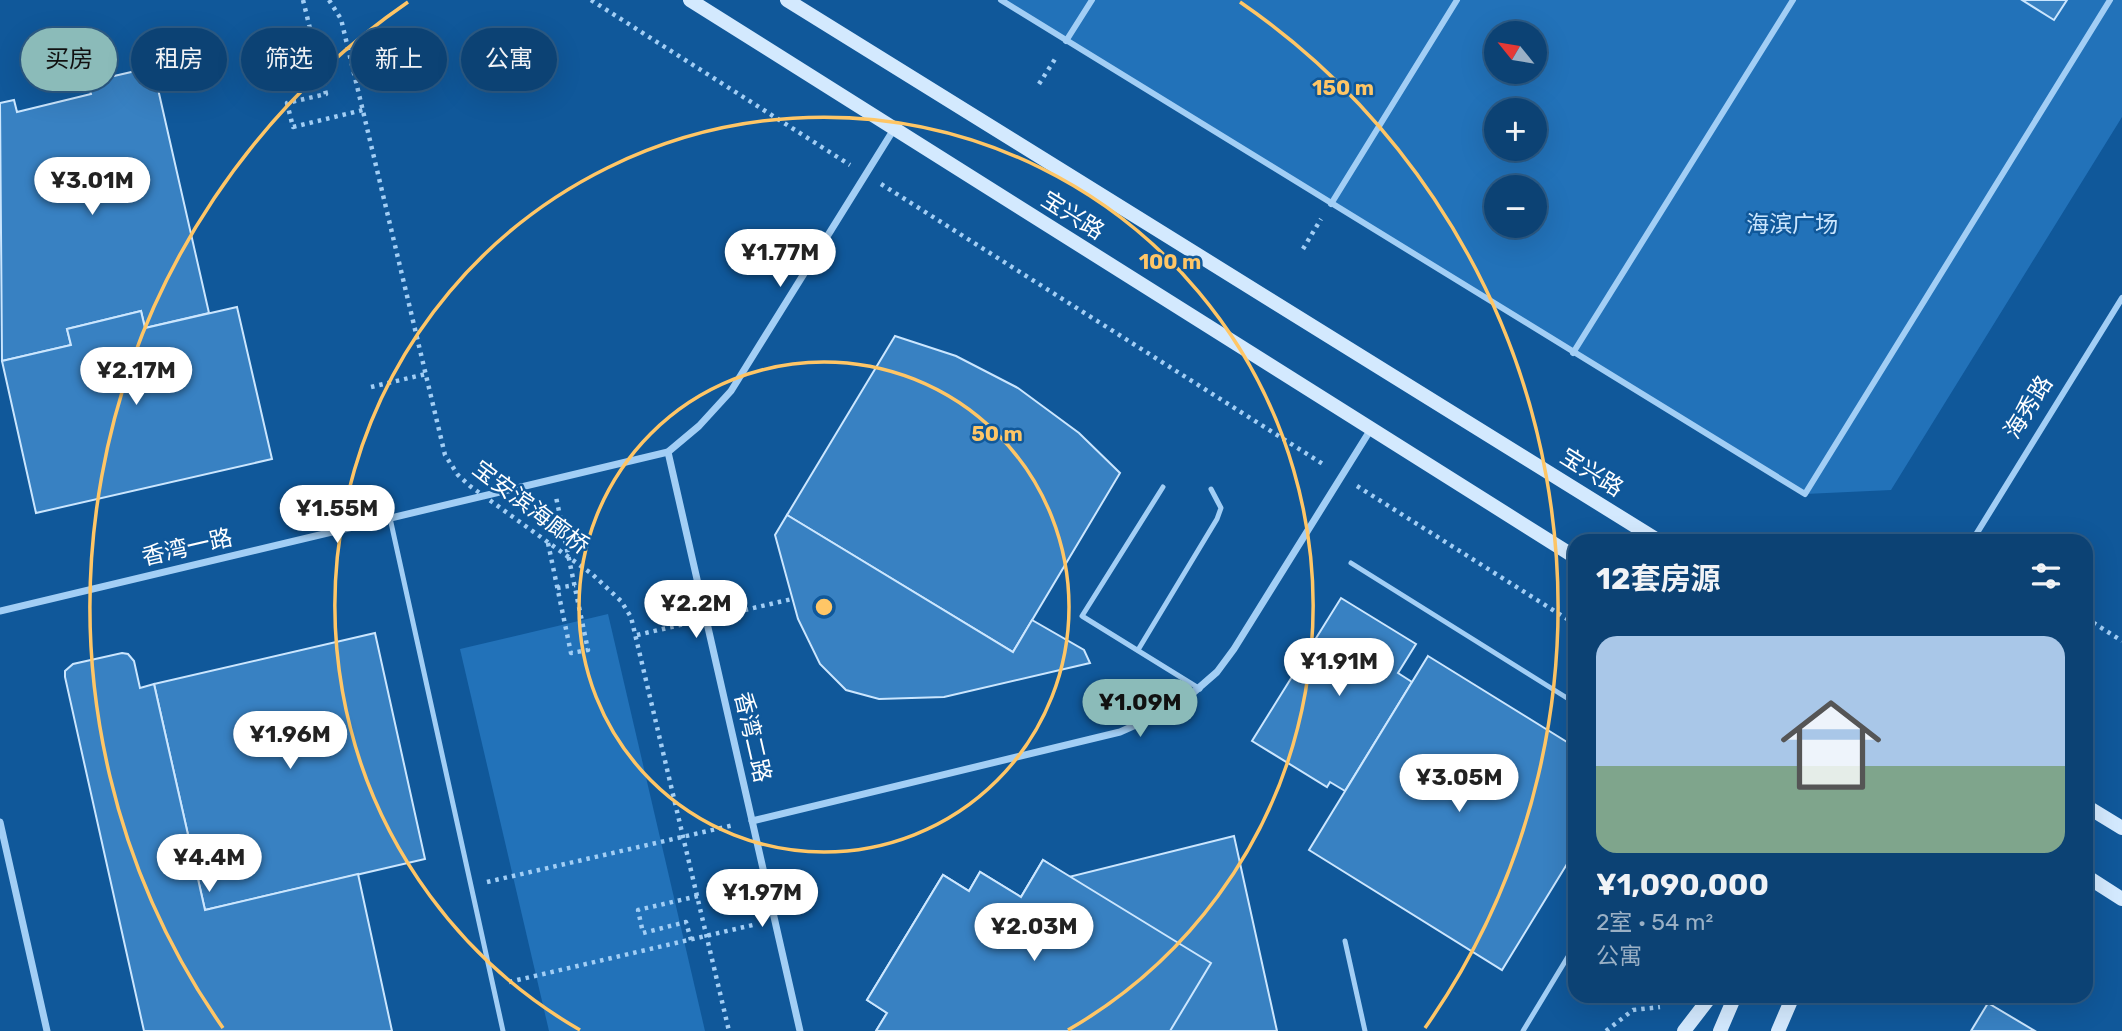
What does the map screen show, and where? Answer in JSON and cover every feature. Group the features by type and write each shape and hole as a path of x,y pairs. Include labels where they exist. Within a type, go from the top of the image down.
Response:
{"main road":[{"name":"宝兴路","path":"690,0 1568,553"},
{"name":"宝兴路","path":"787,0 1648,534"},
{"path":"2093,810 2122,828"},
{"path":"2093,880 2122,899"},
{"path":"1684,1031 1706,1003"},
{"path":"1720,1031 1732,1003"},
{"path":"1778,1031 1790,1003"}],"street":[{"path":"1001,0 1805,494 2110,0"},
{"path":"1066,41 1092,0"},
{"path":"1331,204 1457,0"},
{"path":"1573,353 1793,0"},
{"path":"668,452 699,426 731,391 894,129"},
{"name":"海秀路","path":"1976,534 2122,298"},
{"path":"752,821 1120,732 1178,706 1200,689 1234,649 1371,429"},
{"name":"香湾一路","path":"0,611 668,452"},
{"name":"香湾二路","path":"668,452 800,1031"},
{"path":"0,822 47,1031"}],"lane":[{"path":"1163,487 1082,616 1200,689"},
{"path":"1138,650 1217,519 1221,508 1212,489"},
{"path":"390,518 503,1031"},
{"path":"1350,563 1568,699"},
{"path":"1345,941 1365,1031"},
{"path":"1523,1031 1568,957"}],"path":[{"path":"303,0 326,94 287,103 292,127 363,110"},
{"name":"宝安滨海廊桥","path":"329,0 341,19 445,455 451,466 470,486 610,589 631,617 729,1031"},
{"path":"591,0 1568,620"},
{"path":"1039,84 1066,41"},
{"path":"1303,249 1331,204"},
{"path":"371,387 426,374"},
{"path":"548,543 571,653 588,650 572,585 553,480"},
{"path":"557,588 572,585"},
{"path":"637,635 792,598"},
{"path":"2093,622 2122,641"},
{"path":"471,886 752,821"},
{"path":"691,940 686,922 643,933 638,910 698,896"},
{"path":"493,986 774,920"},
{"path":"1606,1031 1633,1010 1660,1007"}],"green space":[{"name":"海滨广场","path":"1001,0 2122,0 2122,117 1891,490 1805,494"},
{"path":"608,614 705,1031 549,1031 460,649"}],"building":[{"path":"2022,0 2067,0 2054,20"},
{"path":"131,72 131,91 158,91 209,313 145,328 141,311 67,329 71,345 2,361 0,103 14,100 17,112 91,94 90,91 117,91 117,75"},
{"path":"237,307 272,459 36,513 2,361 71,345 67,329 141,311 145,328"},
{"path":"895,336 956,356 1018,388 1079,433 1120,473 1013,652 787,515"},
{"path":"787,515 1013,652 1032,620 1084,650 1090,663 944,697 879,699 846,690 820,664 798,619 775,535"},
{"path":"1341,598 1416,644 1398,673 1412,682 1345,791 1330,782 1327,787 1252,741"},
{"path":"375,633 425,859 205,910 154,684"},
{"path":"128,654 134,661 140,688 154,684 205,910 358,874 392,1031 144,1031 65,677 65,671 73,664"},
{"path":"1428,656 1568,743 1568,862 1502,970 1309,850"},
{"path":"1234,836 1277,1031 876,1031 887,1013 867,1000 943,875 969,891 980,872 1021,897 1043,860 1069,877"},
{"path":"1043,860 1211,963 1170,1031 876,1031 887,1013 867,1000 943,875 969,891 980,872 1021,897"},
{"path":"1988,1003 2035,1031 1971,1031"}]}
